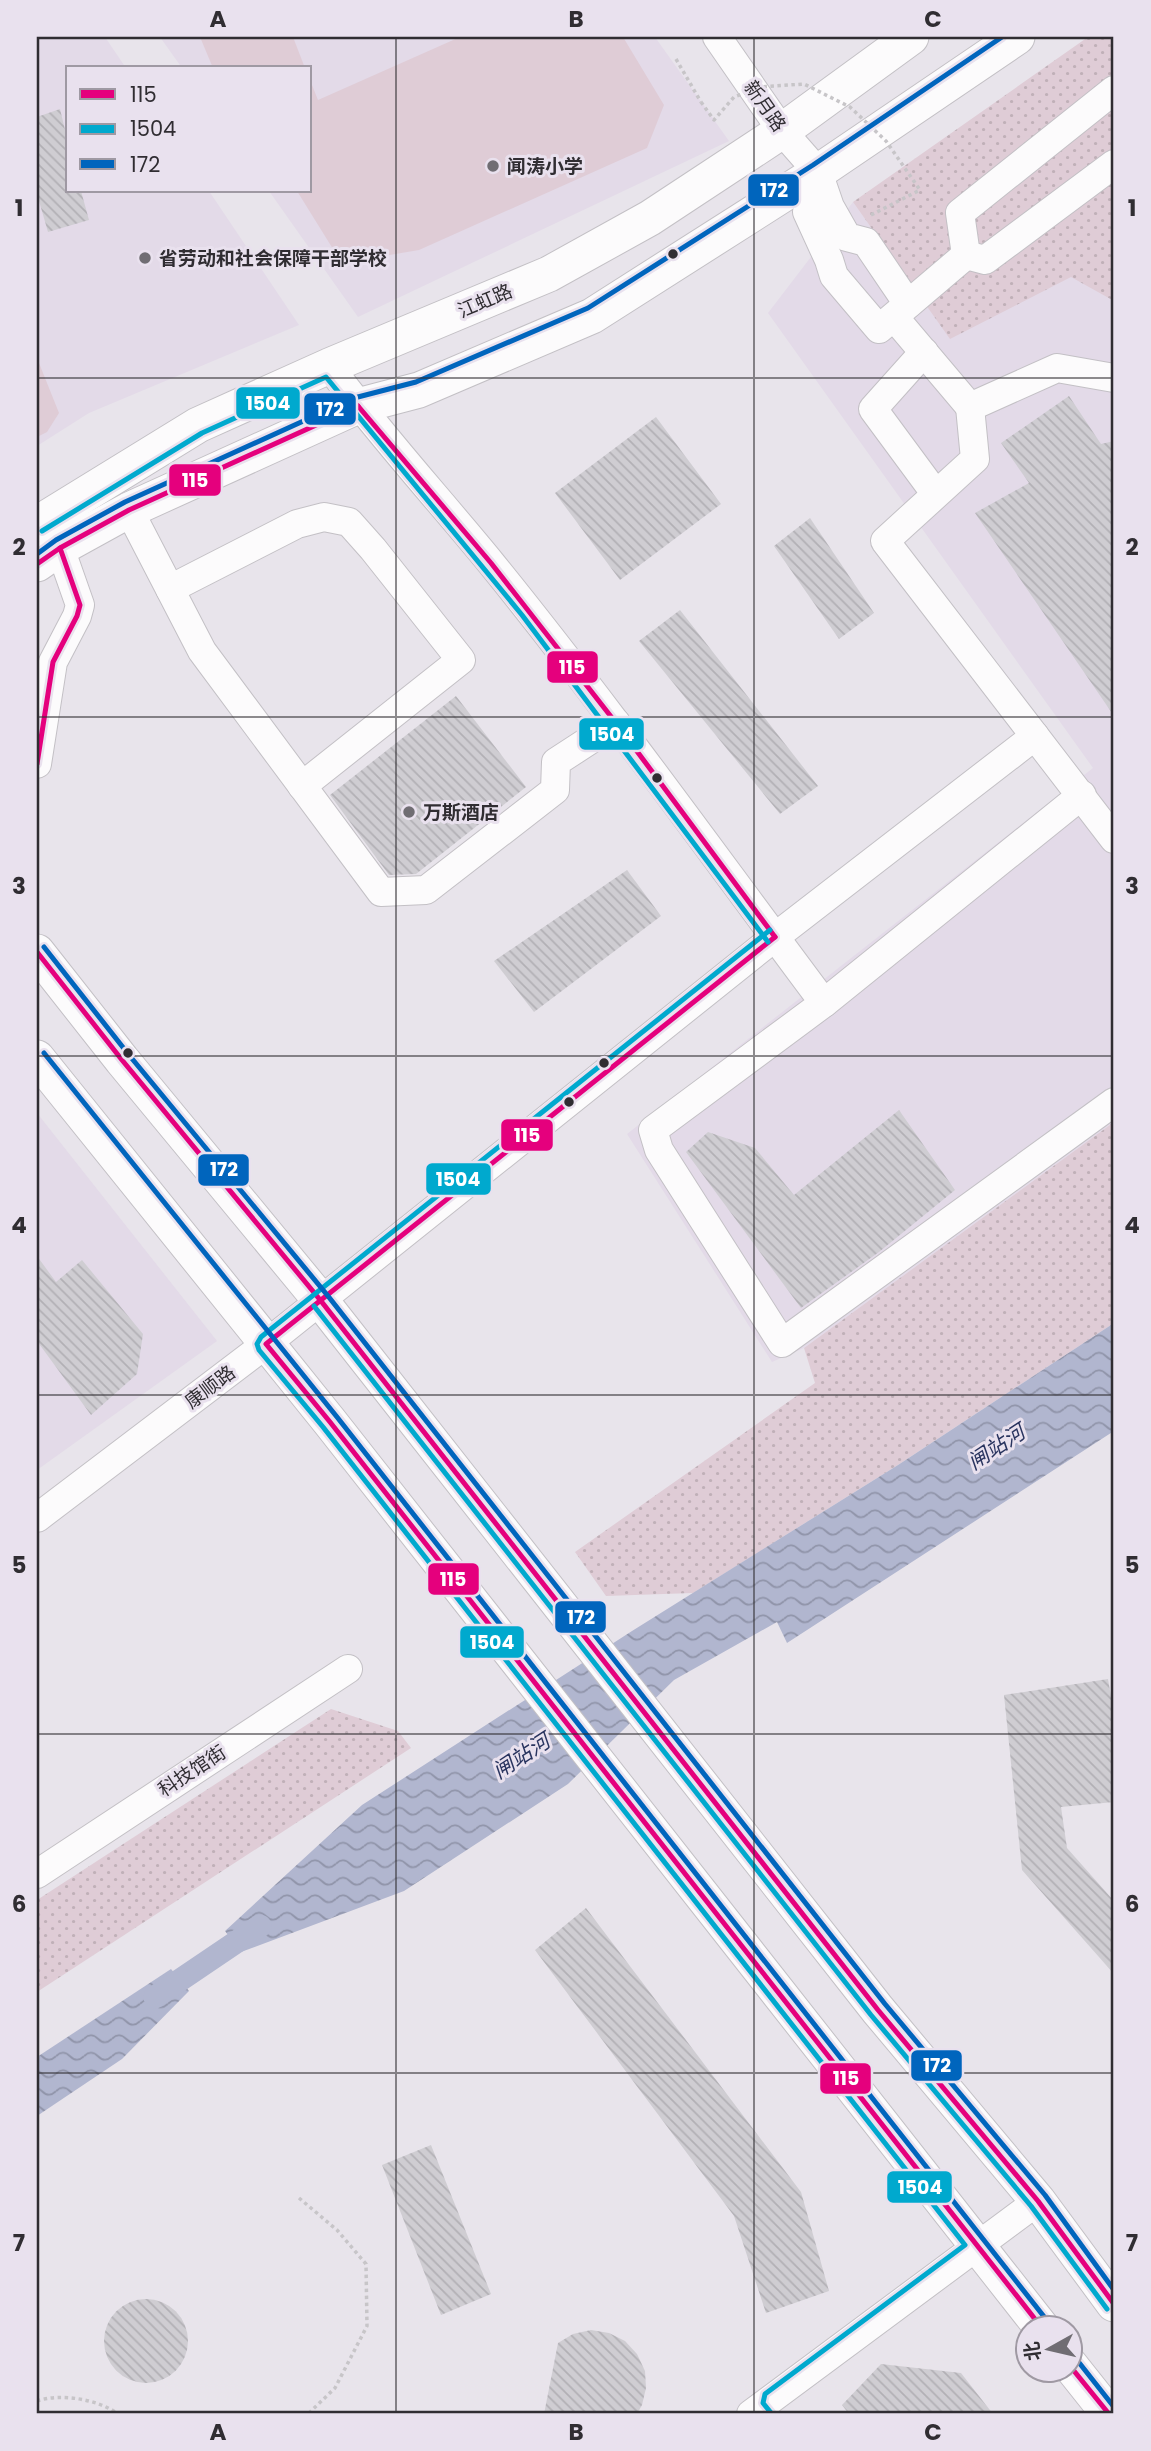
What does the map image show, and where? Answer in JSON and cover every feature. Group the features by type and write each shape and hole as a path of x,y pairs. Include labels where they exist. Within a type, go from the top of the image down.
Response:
{"main road":[{"name":"江虹路","path":"45,545 198,425 329,366 549,274 650,218 782,131 911,37"},
{"path":"45,545 129,510 358,406 419,390 592,316 818,172 1017,37"},
{"path":"37,952 122,1060 321,1301 878,2010 1038,2201 1114,2304"},
{"path":"37,1058 330,1422 1029,2314"},
{"path":"1084,2383 1109,2414"}],"street":[{"name":"新月路","path":"718,37 782,131 818,172"},
{"path":"966,255 960,212 1114,90"},
{"path":"966,255 985,260 1114,164"},
{"path":"818,172 807,212 834,276 894,317 970,407 975,458 885,541 1114,839"},
{"path":"818,172 830,207 847,237 866,242 894,317"},
{"path":"894,317 966,255"},
{"path":"924,352 873,409 935,493"},
{"path":"329,366 358,406 491,564 615,723 824,1003"},
{"path":"970,407 1057,368 1114,378"},
{"path":"129,510 202,651 381,892 426,890 555,790 556,762 615,723"},
{"path":"170,589 297,524 324,517 349,522 461,660 302,786"},
{"path":"37,764 53,663 80,605 45,545"},
{"path":"37,657 77,616"},
{"name":"康顺路","path":"37,1518 266,1345 775,937 1035,736"},
{"path":"1082,795 824,1003 653,1130 659,1150 782,1343 1114,1102"},
{"name":"科技馆街","path":"37,1874 348,1669"},
{"path":"768,2409 1038,2201"}],"path":[{"path":"676,59 714,120 734,97 760,88 804,84 850,107 886,141 920,190 871,215"},
{"path":"299,2198 337,2230 366,2264 367,2326 335,2388 308,2414"},
{"path":"37,2401 51,2396 106,2405 118,2414"}],"shaded area":[{"name":"省劳动和社会保障干部学校","path":"37,37 105,37 125,66 66,66 66,192 210,192 299,325 89,413 37,446"},
{"name":"闻涛小学","path":"160,37 655,37 729,141 358,317 270,192 312,192 312,66 181,66"},
{"path":"200,37 293,37 304,66 212,66"},
{"name":"闻涛小学","path":"460,37 623,37 664,105 647,148 419,250 366,259 333,249 298,192 312,192 312,85 318,100"},
{"path":"1088,37 1114,37 1114,301 1071,277 950,339 853,202"},
{"path":"853,202 950,338 1071,276 1114,301 1114,1122 804,1348 772,1362 627,1134 1093,768 768,313"},
{"path":"37,358 59,413 47,432 37,437"},
{"path":"37,1113 217,1341 37,1470"},
{"path":"1114,1122 1114,1323 898,1465 693,1593 606,1596 575,1552 815,1383 804,1348"},
{"path":"331,1709 398,1731 411,1748 37,1992 37,1900"}],"water":[{"path":"1114,1323 1114,1431 787,1643 777,1622 674,1680 568,1784 404,1891 241,1952 225,1931 362,1805 632,1631 898,1465"},
{"path":"171,1969 189,1991 122,2059 37,2116 37,2057"}],"building":[{"path":"60,109 66,134 66,192 81,192 89,220 48,232 37,194 37,117"},
{"path":"1069,396 1101,444 1114,441 1114,716 975,513 1029,483 1001,443"},
{"path":"656,417 721,504 620,580 555,493"},
{"path":"810,518 874,613 839,639 774,546"},
{"path":"680,610 818,786 780,814 639,641"},
{"path":"456,696 526,787 416,874 389,875 330,795"},
{"path":"627,870 661,916 534,1012 494,961"},
{"path":"899,1110 955,1190 879,1252 801,1308 686,1152 708,1132 755,1148 794,1195"},
{"path":"37,1256 56,1282 82,1260 143,1334 137,1374 91,1415 37,1341"},
{"path":"1108,1679 1114,1714 1114,1802 1061,1807 1067,1848 1114,1901 1114,1974 1022,1870 1004,1695"},
{"path":"586,1908 801,2192 829,2291 766,2313 734,2216 535,1950"},
{"path":"431,2145 491,2294 441,2315 382,2165"},
{"path":"146,2299 169,2306 181,2318 188,2341 181,2364 169,2376 146,2383 123,2376 111,2364 104,2341 111,2318 123,2306"},
{"path":"591,2330 609,2333 625,2341 637,2354 645,2371 646,2388 637,2414 544,2414 558,2343 573,2334"},
{"path":"881,2364 961,2373 993,2414 849,2414 842,2405"}],"waterway":[{"name":"闸站河","path":"155,1997 260,1926"}],"transit line":[{"name":"172","path":"37,554 56,540 125,502 354,398 416,382 588,308 813,165 1002,37"},
{"name":"1504","path":"42,531 202,433 326,377 522,615 768,942"},
{"name":"115","path":"358,406 491,563 616,723 775,937"},
{"name":"115","path":"37,564 60,548 129,510 358,406"},
{"name":"115","path":"37,764 53,662 80,605 60,548"},
{"name":"1504","path":"770,930 261,1337 257,1344 259,1350 323,1427 965,2245 765,2394 763,2403 772,2414"},
{"name":"115","path":"775,937 266,1344 1031,2314"},
{"name":"172","path":"44,947 129,1055 328,1296 885,2004 1045,2195 1114,2290"},
{"name":"115","path":"37,952 122,1060 321,1301 878,2010 1038,2201 1114,2304"},
{"name":"172","path":"44,1053 337,1417 1042,2314"},
{"name":"1504","path":"314,1306 871,2015 1031,2206 1107,2309"},
{"name":"172","path":"1084,2369 1114,2407"},
{"name":"115","path":"1084,2383 1109,2414"}],"place":[{"name":"闻涛小学","path":"493,166"},
{"name":"省劳动和社会保障干部学校","path":"145,258"},
{"name":"万斯酒店","path":"409,812"}]}
